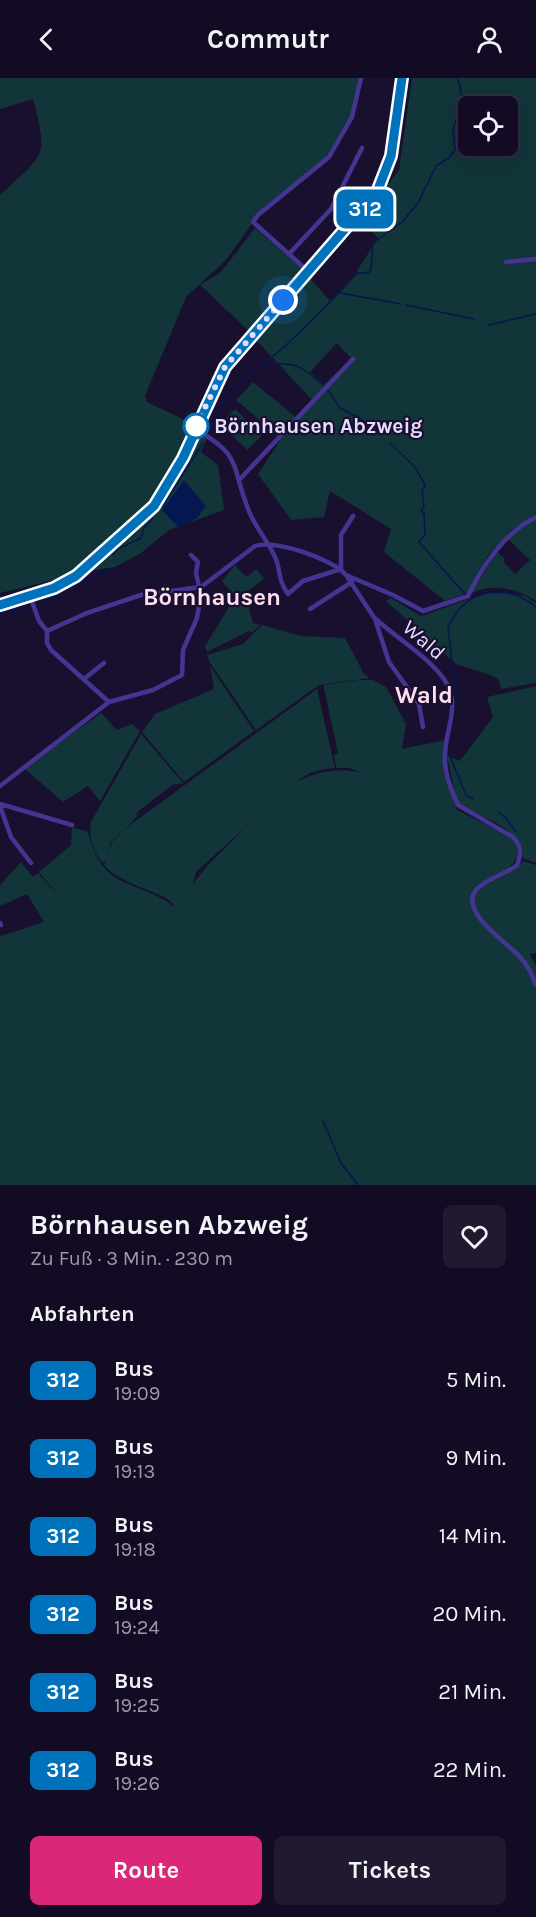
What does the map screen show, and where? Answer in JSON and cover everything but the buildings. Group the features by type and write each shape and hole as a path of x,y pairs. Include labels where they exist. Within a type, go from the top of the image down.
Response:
{"main road":[{"path":"0,605 32,595 76,576 154,506 180,464 225,367 362,212 383,180 397,124 402,78"}],"street":[{"path":"309,272 253,222 258,215 330,157 352,117 361,78"},
{"path":"290,254 331,209 362,148"},
{"path":"506,262 536,259"},
{"path":"240,478 353,359"},
{"path":"195,429 225,449 240,478 246,505 277,561 278,581 288,594 303,581 341,569"},
{"path":"341,569 341,535 353,516"},
{"path":"346,574 393,595 412,608 428,611 468,596 483,567 512,532 536,517"},
{"path":"47,631 87,613 141,596 201,587 248,551 265,542 341,569 375,619"},
{"path":"0,786 109,702 153,690 182,675 183,650 197,618 201,587 196,573 198,562 191,555"},
{"path":"310,609 352,582"},
{"path":"32,595 39,621 47,631 47,644 51,650 109,702"},
{"name":"Wald","path":"375,619 389,662 419,704 423,727"},
{"name":"Wald","path":"375,619 432,667 443,679 451,694 454,712 445,755 458,805 513,837 518,843 521,851 517,864 480,886 472,896 472,903 473,910 484,923 521,958 536,985"},
{"path":"84,679 104,663"},
{"path":"0,805 72,825"},
{"path":"0,805 11,837 31,863"}],"green space":[{"path":"0,78 361,78 352,117 329,157 258,215 227,259 186,297 145,396 147,402 189,422 183,446 173,469 179,472 192,442 199,436 207,438 201,452 218,465 224,510 169,530 141,553 115,567 0,593 0,195 34,162 39,154 41,134 33,99 0,109"},
{"path":"412,78 536,78 536,514 512,530 489,554 467,593 445,601 384,552 391,529 330,491 324,517 291,520 258,474 281,439 236,400 253,382 297,418 314,402 254,338 309,277 330,301 353,277 378,238 361,219 399,170","holes":["337,343 351,358 324,385 310,372"]},
{"path":"255,228 303,269 249,331 200,285 222,271"},
{"path":"235,409 262,435 247,450 220,424"},
{"path":"536,518 536,601 504,588 488,588 471,593 497,552 515,574 530,560 508,539 513,533"},
{"path":"235,565 246,577 257,569 264,579 245,593 253,623 260,625 252,633 249,631 207,652 205,646 235,597 222,581"},
{"path":"489,592 525,596 536,603 536,683 501,689 499,680 493,676 456,664 386,601 391,598 421,616"},
{"path":"262,625 301,636 345,638 364,674 370,678 319,685 256,730 207,655 243,644"},
{"path":"210,666 254,731 184,782 142,732 155,714 214,689"},
{"path":"373,680 386,687 406,724 402,749 445,740 443,769 457,810 509,836 516,844 515,860 509,867 494,876 495,880 515,869 523,861 536,865 536,953 530,954 536,966 536,1185 0,1185 0,933 1,936 44,922 27,894 0,906 0,885 21,862 33,877 38,873 61,899 39,872 71,845 72,827 88,832 94,851 102,865 111,874 175,907 164,897 132,884 112,872 104,865 106,861 103,863 96,854 91,838 91,822 141,734 183,783 172,785 140,810 136,814 138,816 111,842 107,858 112,842 127,827 317,689 335,768 306,775 298,781 330,771 347,770 364,773 349,768 336,768 334,755 338,753 324,685","holes":["249,824 208,865 193,884 196,872"]},
{"path":"536,686 536,863 523,858 521,848 509,832 461,805 456,799 447,756 460,761 493,717 487,697"},
{"path":"101,713 117,730 132,724 140,731 100,801 88,786 63,802 24,768"}],"shaded area":[{"path":"184,480 206,506 197,518 179,528 162,510"}],"waterway":[{"path":"207,429 220,405 240,383 285,346 357,273 368,273 371,270 373,243 402,222 418,203 436,166 450,157 455,149 453,129 463,102 458,78"},
{"path":"340,293 401,304"},
{"path":"406,305 474,319"},
{"path":"489,325 536,314"},
{"path":"265,364 297,366 324,386"},
{"path":"327,389 340,408 381,430"},
{"path":"162,507 203,443"},
{"path":"390,443 415,467 425,485 422,491 424,506 421,510 424,514 425,535 419,542 464,593"},
{"path":"113,555 118,549 141,538 144,528 153,518"},
{"path":"37,606 56,596 61,596 79,583 118,568"},
{"path":"457,707 448,628 455,615 463,605 474,598 499,592 512,594 536,607"},
{"path":"0,613 27,607"},
{"path":"449,754 466,795 473,799"},
{"path":"498,812 506,818 516,832"},
{"path":"323,1121 341,1163 358,1185"}],"bus line":[{"name":"312","path":"0,605 54,588 76,576 154,506 183,458 225,367 339,239 377,192 391,156 402,78"}],"place":[{"name":"Börnhausen Abzweig","path":"196,426"}],"district":[{"name":"Börnhausen","path":"212,597"},
{"name":"Wald","path":"424,695"}],"route":[{"path":"196,426 225,367 283,300"}]}
